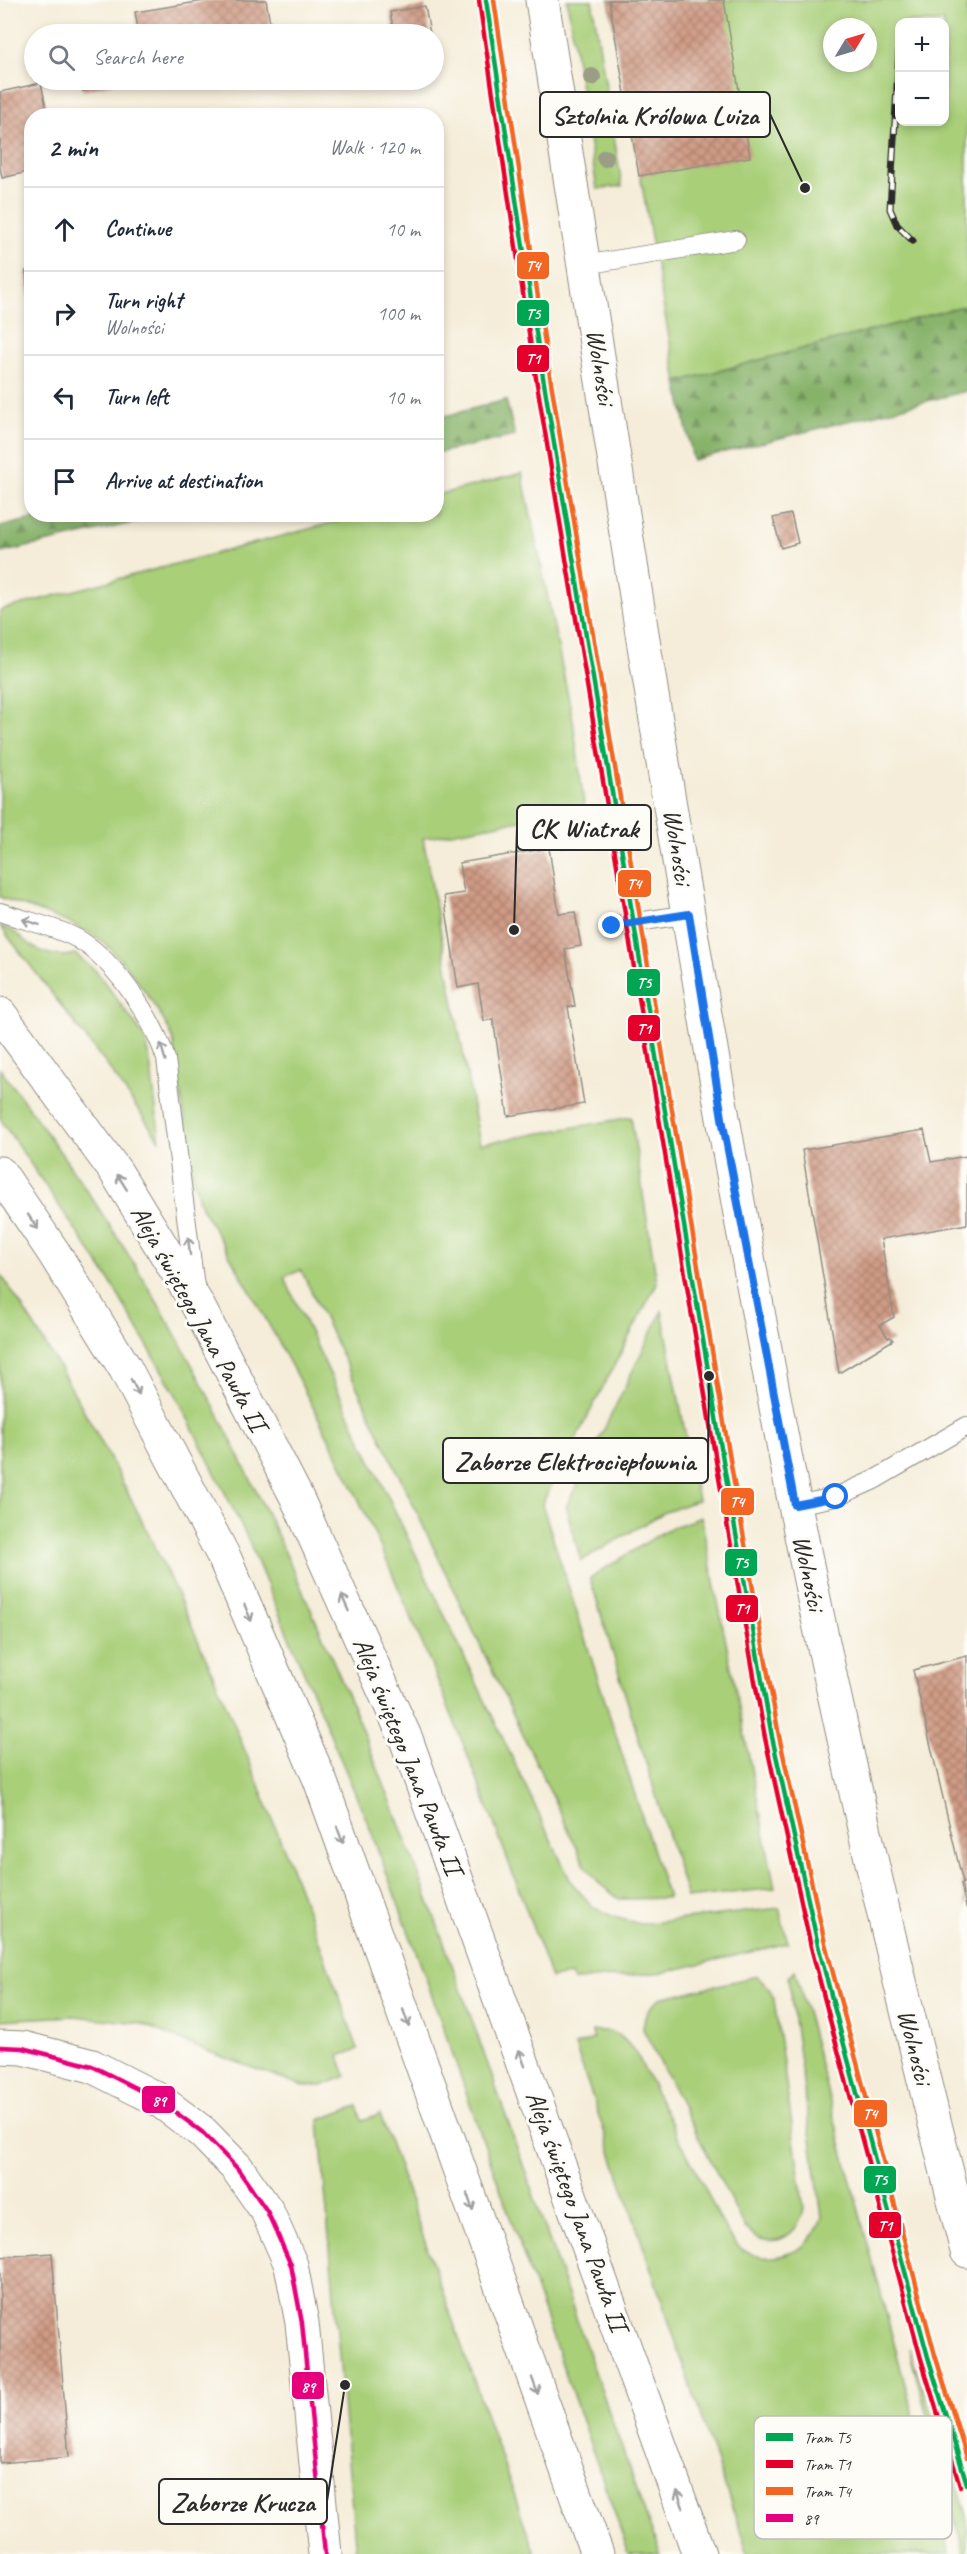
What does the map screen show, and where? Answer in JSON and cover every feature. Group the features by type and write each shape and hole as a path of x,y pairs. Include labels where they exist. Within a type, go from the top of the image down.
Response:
{"main road":[{"name":"Wolności","path":"542,0 723,1124 795,1505 846,1751 898,1980 967,2251"},
{"name":"Aleja świętego Jana Pawła II","path":"0,1014 116,1173 197,1304 296,1496 406,1739 699,2554"},
{"path":"0,1173 54,1253 125,1368 225,1559 320,1780 597,2554"},
{"path":"0,2047 23,2048 92,2066 159,2100 202,2132 237,2168 267,2211 291,2265 302,2323 325,2554"},
{"path":"558,2449 584,2554"}],"lane":[{"path":"584,265 736,240"},
{"path":"0,912 70,935 90,946 109,964 158,1035 166,1059 197,1304"},
{"path":"612,926 689,914"},
{"path":"795,1505 836,1497 865,1484 967,1426"}],"green space":[{"path":"567,0 592,0 622,186 597,189"},
{"path":"609,0 967,0 967,305 677,382"},
{"path":"967,305 967,391 693,460 677,382"},
{"path":"506,400 515,436 444,451 444,416"},
{"path":"522,473 573,720 589,843 566,846 560,813 423,838 480,1144 631,1117 657,1283 542,1504 668,1898 619,1899 601,1885 586,1867 301,1270 284,1277 571,1882 593,1907 614,1917 641,1924 779,1908 788,1943 665,1972 573,1981 571,1975 551,1978 455,1723 371,1526 302,1387 201,1207 193,1179 173,1039 168,1028 130,971 99,939 65,921 0,897 0,610 335,522 444,522 444,493"},
{"path":"24,521 137,522 0,553 0,527"},
{"path":"0,926 13,931 34,947 45,952 64,956 75,954 97,972 144,1036 149,1054 160,1141 109,1068"},
{"path":"0,1069 88,1192 168,1321 245,1469 315,1619 379,1772 438,1927 660,2554 629,2554 424,1973 369,1826 246,1535 175,1393 107,1276 0,1119"},
{"path":"0,1273 56,1362 109,1456 157,1552 245,1749 358,2049 339,2056 346,2076 322,2086 303,2086 209,2052 140,2023 74,2016 0,2020"},
{"path":"662,1311 698,1500 663,1513 581,1561 566,1507"},
{"path":"701,1517 775,1888 687,1898 590,1578 666,1530"},
{"path":"795,1970 913,2416 754,2416 754,2539 946,2539 950,2554 748,2554 575,2046 593,2039 592,2031 614,2033 628,2043 637,2055 728,2234 738,2246 756,2256 776,2257 790,2253 810,2240 822,2217 788,1977"},
{"path":"757,1976 770,1990 774,2000 804,2209 799,2223 789,2234 769,2241 759,2238 745,2228 643,2029 648,2012 660,1998"},
{"path":"357,2106 362,2120 380,2114 535,2554 356,2554 319,2120"},
{"path":"909,2349 932,2416 927,2416"},
{"path":"952,2473 967,2516 967,2554 964,2554 952,2509"}],"building":[{"path":"210,0 266,0 270,24 137,24 135,12"},
{"path":"609,0 724,0 750,157 639,176"},
{"path":"425,6 428,24 392,24 390,12"},
{"path":"24,87 24,90 42,90 46,108 24,108 24,173 2,178 0,167 0,92"},
{"path":"791,514 798,543 781,548 773,518"},
{"path":"549,848 559,914 575,912 581,946 565,949 575,1006 568,1007 584,1104 508,1116 493,1019 484,1021 478,984 458,988 444,896 464,893 459,863"},
{"path":"924,1130 931,1162 967,1156 967,1224 881,1239 894,1317 880,1325 888,1338 893,1340 839,1373 802,1150"},
{"path":"967,1656 966,1907 961,1884 963,1883 913,1670"},
{"path":"52,2253 69,2457 0,2463 0,2257"}],"railway":[{"path":"898,72 890,209 897,225 913,241"}],"tram line":[{"name":"T5","path":"486,0 540,359 724,1466 772,1737 818,1945 928,2357 946,2416"},
{"name":"T4","path":"494,0 547,358 731,1465 779,1736 825,1943 935,2355 967,2458"},
{"name":"T1","path":"479,1 533,360 717,1467 765,1738 811,1947 921,2359 939,2416"},
{"name":"T5","path":"952,2435 967,2484"},
{"name":"T1","path":"952,2460 960,2486"}],"transit line":[{"name":"89","path":"0,2047 23,2048 92,2066 159,2100 202,2132 237,2168 267,2211 291,2265 302,2323 325,2554"}],"place":[{"name":"Sztolnia Królowa Luiza","path":"805,188"},
{"name":"CK Wiatrak","path":"514,930"},
{"name":"Zaborze Elektrociepłownia","path":"709,1376"},
{"name":"Zaborze Krucza","path":"345,2385"}],"route":[{"path":"612,926 689,914 723,1124 795,1505 836,1497"}]}
